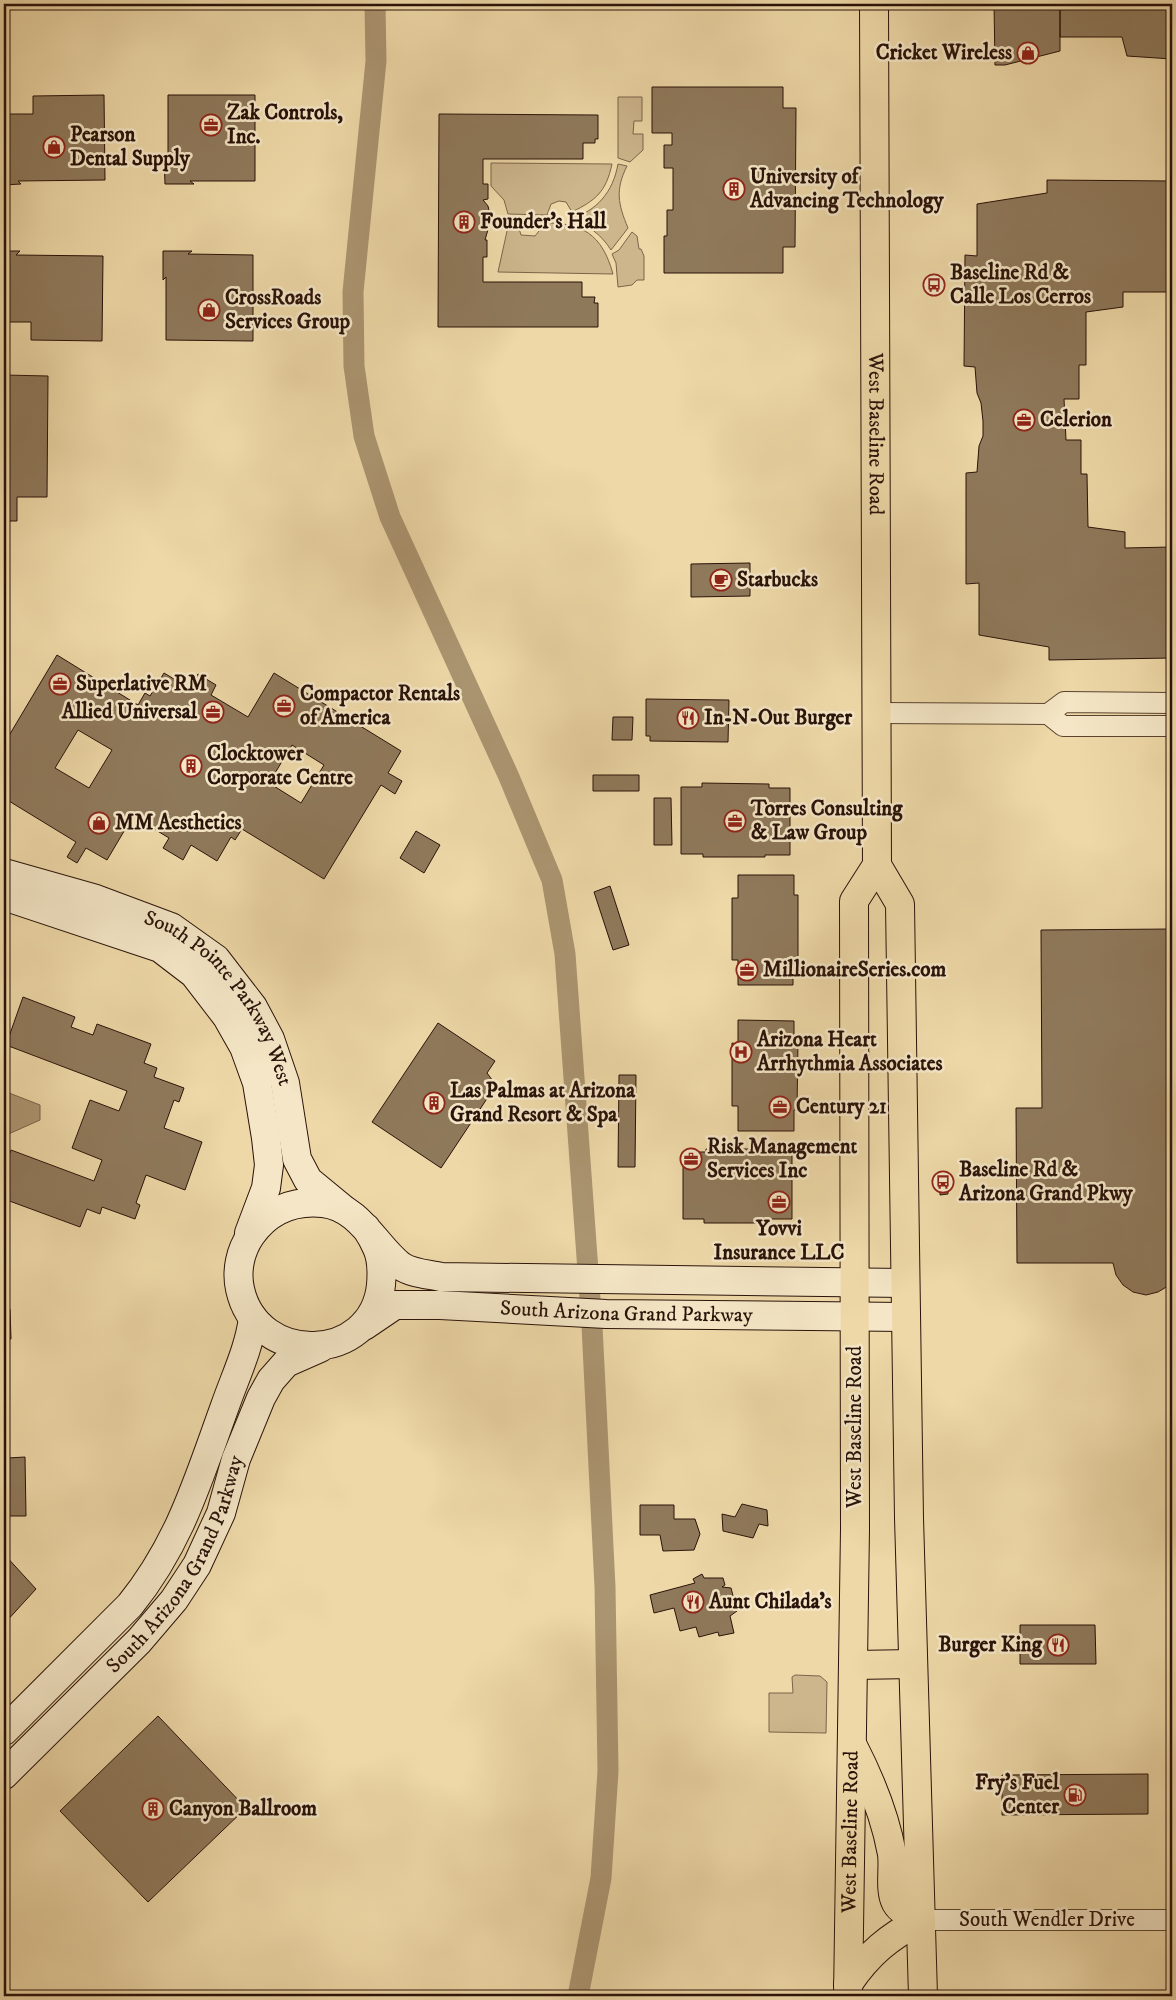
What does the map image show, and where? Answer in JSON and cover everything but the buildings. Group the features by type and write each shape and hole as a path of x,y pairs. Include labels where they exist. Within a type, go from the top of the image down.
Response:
{"main road":[{"name":"West Baseline Road","path":"874,4 878,865 900,904 913,1664 923,1996"},
{"name":"West Baseline Road","path":"848,1990 851,1742 854,1665 854,901 878,865"},
{"path":"854,1665 913,1664"},
{"path":"851,1742 868,1775 884,1820 892,1857 895,1902 900,1909 922,1920"},
{"path":"848,1990 863,1962 894,1935 922,1920"}],"street":[{"path":"1048,714 1064,702 1172,703"},
{"path":"878,713 1048,714 1064,726 1172,726"},
{"name":"South Pointe Parkway West","path":"4,873 96,899 171,926 216,959 253,1007 270,1039 285,1084 297,1159 308,1180 357,1220"},
{"name":"South Pointe Parkway West","path":"4,896 160,948 194,974 226,1016 244,1047 257,1083 269,1165 266,1188 246,1242"},
{"name":"South Arizona Grand Parkway","path":"326,1345 306,1347 286,1343 268,1333 253,1318 243,1300 238,1281 240,1261 246,1242 260,1223 279,1209 302,1203 325,1204 357,1220 401,1265 413,1272 441,1276 905,1283"},
{"name":"South Arizona Grand Parkway","path":"354,1332 370,1315 380,1294 382,1271 378,1248 357,1220"},
{"name":"South Arizona Grand Parkway","path":"4,1775 139,1641 174,1600 197,1565 221,1513 236,1459 261,1398 271,1380 286,1363 354,1332 395,1305 593,1314 906,1316"},
{"name":"South Arizona Grand Parkway","path":"4,1731 130,1605 146,1585 170,1547 192,1499 247,1345 253,1318"},
{"name":"South Wendler Drive","path":"922,1920 1172,1920"}],"shaded area":[{"path":"618,97 642,97 642,121 634,121 633,134 643,134 643,150 630,162 618,158"},
{"path":"491,163 612,164 607,182 594,199 572,212 566,202 559,201 551,204 547,215 508,214 504,200 491,186"},
{"path":"618,164 627,166 621,182 619,197 628,228 611,250 594,231 570,219 588,211 602,199 608,192"},
{"path":"509,222 517,222 521,235 535,236 542,223 556,223 579,228 596,240 603,249 613,274 498,272"},
{"path":"632,232 637,236 639,249 641,249 644,256 644,280 637,280 632,285 618,287 616,263 612,254 619,250"},
{"path":"4,1091 40,1105 40,1120 4,1136 4,1121 7,1118"},
{"path":"795,1675 820,1676 827,1682 826,1733 769,1732 769,1693 793,1693 792,1677"}],"waterway":[{"path":"375,4 376,61 353,292 354,366 364,436 390,517 509,777 552,880 565,954 592,1326 605,1587 608,1771 601,1878 578,1996"}],"place":[{"name":"Cricket Wireless","path":"1028,53"},
{"name":"Zak Controls, Inc.","path":"211,125"},
{"name":"Pearson Dental Supply","path":"54,147"},
{"name":"University of Advancing Technology","path":"734,189"},
{"name":"Founder's Hall","path":"464,222"},
{"name":"Baseline Rd & Calle Los Cerros","path":"934,285"},
{"name":"CrossRoads Services Group","path":"209,310"},
{"name":"Celerion","path":"1024,420"},
{"name":"Starbucks","path":"721,580"},
{"name":"Superlative RM","path":"60,684"},
{"name":"Compactor Rentals of America","path":"284,706"},
{"name":"Allied Universal","path":"213,712"},
{"name":"In-N-Out Burger","path":"688,718"},
{"name":"Clocktower Corporate Centre","path":"191,766"},
{"name":"Torres Consulting & Law Group","path":"735,821"},
{"name":"MM Aesthetics","path":"99,823"},
{"name":"MillionaireSeries.com","path":"747,970"},
{"name":"Arizona Heart Arrhythmia Associates","path":"741,1052"},
{"name":"Las Palmas at Arizona Grand Resort & Spa","path":"434,1103"},
{"name":"Century 21","path":"780,1107"},
{"name":"Risk Management Services Inc","path":"691,1159"},
{"name":"Baseline Rd & Arizona Grand Pkwy","path":"943,1182"},
{"name":"Yovvi Insurance LLC","path":"779,1202"},
{"name":"Aunt Chilada's","path":"693,1602"},
{"name":"Burger King","path":"1058,1645"},
{"name":"Fry's Fuel Center","path":"1075,1795"},
{"name":"Canyon Ballroom","path":"153,1809"}]}
